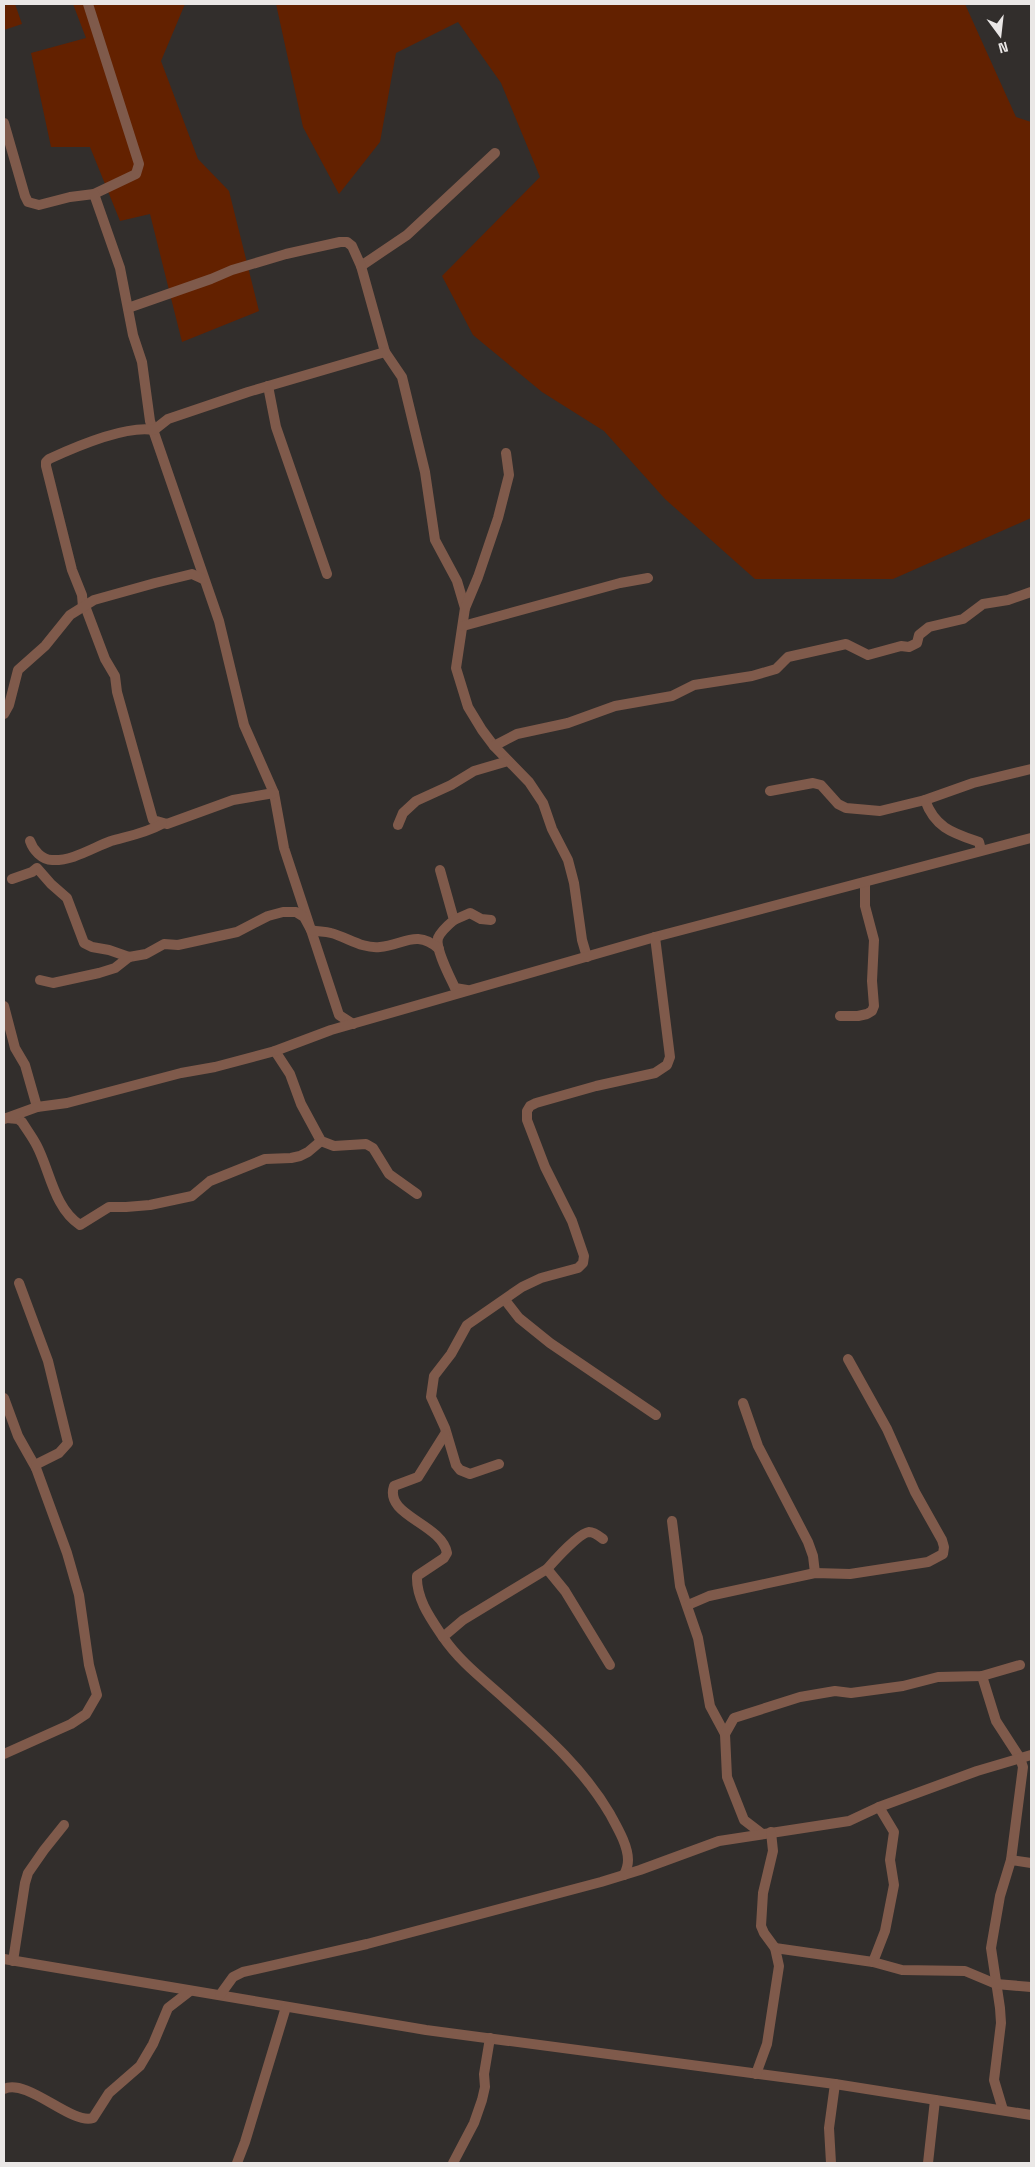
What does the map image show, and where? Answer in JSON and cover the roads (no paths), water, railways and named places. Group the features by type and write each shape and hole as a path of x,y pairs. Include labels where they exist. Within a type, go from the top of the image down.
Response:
{"street":[{"path":"4,123 28,202 39,205 70,197 94,194 136,174 139,169 129,132 88,4"},
{"path":"361,266 407,235 496,153"},
{"path":"94,194 107,234 117,255 133,335 142,362 149,426 219,621 244,725 274,793 284,848 339,1015 353,1024"},
{"path":"128,308 212,280 232,270 286,254 340,242 346,242 352,246 361,266 385,352 398,368 402,377 426,472 435,540 456,581 465,608"},
{"path":"162,824 153,820 150,815 116,692 115,676 105,659 86,602 75,582 46,462 66,451 89,442 149,426 268,386 385,352"},
{"path":"268,386 276,427 326,574"},
{"path":"506,453 510,470 502,504 478,577 465,608 456,668 468,707 494,746 529,782 543,802 552,829 568,860 587,957"},
{"path":"4,714 9,705 18,670 45,646 65,620 86,602 185,575 192,574 203,579"},
{"path":"463,626 648,578"},
{"path":"494,746 517,734 568,723 614,706 672,696 694,685 752,676 776,669 788,657 846,644 868,655 901,646 909,647 917,643 919,635 929,627 963,619 984,604 1008,600 1031,592"},
{"path":"398,825 403,813 416,801 451,785 474,771 508,761"},
{"path":"770,791 814,783 821,785 838,804 846,808 880,811 1031,769"},
{"path":"12,879 32,872 52,860 81,854 110,842 151,831 162,824 233,800 274,793"},
{"path":"924,800 929,812 947,831 979,842 981,850"},
{"path":"5,1118 37,1107 74,1101 164,1077 216,1067 274,1051 331,1030 655,937 1031,838"},
{"path":"30,841 37,853 43,858 52,860"},
{"path":"37,868 67,898 84,943 129,957"},
{"path":"440,870 454,920"},
{"path":"840,1016 867,1014 872,1011 874,1006 872,981 874,940 865,906 865,882"},
{"path":"40,980 52,983 98,973 115,968 129,957 146,954 164,944 178,945 237,932 268,916 283,912 296,912 304,917 311,930"},
{"path":"480,988 463,990 455,988 437,940 441,932 454,920 470,913 481,919 490,920"},
{"path":"311,930 330,932 350,942 379,948 416,938 433,943 439,949"},
{"path":"499,1464 470,1474 465,1474 456,1465 445,1434 445,1428 431,1397 434,1376 451,1354 467,1325 522,1288 541,1278 578,1268 583,1263 584,1256 572,1221 545,1167 527,1120 527,1111 530,1106 596,1086 655,1073 667,1065 670,1058 655,937"},
{"path":"4,1006 14,1048 25,1065 37,1107"},
{"path":"331,1030 339,1015"},
{"path":"274,1051 290,1074 320,1141 334,1146 366,1144 373,1148 389,1174 417,1194"},
{"path":"5,1118 18,1119 22,1122 37,1146 55,1192 68,1213 80,1225 109,1207 126,1208 150,1205 192,1196 210,1181 265,1159 300,1156 308,1152 320,1141"},
{"path":"19,1283 48,1361 68,1443 59,1453 37,1464 36,1468"},
{"path":"505,1300 519,1318 550,1343 656,1415"},
{"path":"688,1605 709,1596 815,1573 850,1574 928,1562 943,1554 942,1540 915,1492 887,1429 848,1358"},
{"path":"4,1398 18,1436 36,1468 67,1553 79,1595 89,1665 97,1695 86,1714 71,1724 4,1754"},
{"path":"743,1403 758,1446 808,1542 813,1556 815,1573"},
{"path":"445,1434 418,1477 394,1486 392,1492 393,1499 402,1510 428,1527 446,1548 447,1553 444,1558 421,1571 417,1576 416,1584 426,1610 455,1654 550,1739 578,1768 618,1828 628,1861 624,1875"},
{"path":"672,1521 678,1574 698,1638 710,1706 725,1734 728,1777 744,1820 766,1833 773,1850 763,1893 761,1926 775,1948 779,1966 767,2044 756,2074"},
{"path":"443,1637 463,1620 547,1569 554,1560 584,1534 595,1533 603,1539"},
{"path":"547,1569 570,1598 610,1665"},
{"path":"716,1719 734,1718 800,1697 834,1691 851,1693 902,1686 938,1677 982,1676 1020,1665"},
{"path":"982,1676 996,1721 1020,1758 1023,1775 1011,1860 1000,1896 991,1948 1001,2023 994,2080 1003,2110"},
{"path":"725,1734 734,1718"},
{"path":"220,1995 233,1977 243,1972 367,1944 624,1875 719,1841 849,1821 879,1807 977,1771 1031,1755"},
{"path":"873,1962 887,1921 894,1885 890,1860 894,1832 879,1807"},
{"path":"737,1837 744,1820"},
{"path":"64,1826 28,1873 8,1960 426,2030 835,2084 1031,2115"},
{"path":"1011,1860 1031,1863"},
{"path":"628,1861 640,1870"},
{"path":"775,1948 873,1962 902,1970 965,1972 996,1984 1031,1987"},
{"path":"4,2088 15,2086 78,2117 86,2120 93,2118 97,2114 104,2098 140,2066 153,2044 168,2008 190,1990"},
{"path":"237,2163 246,2142 286,2007"},
{"path":"453,2163 474,2123 482,2100 490,2038"},
{"path":"831,2163 829,2128 835,2084"},
{"path":"928,2163 935,2100"}]}
